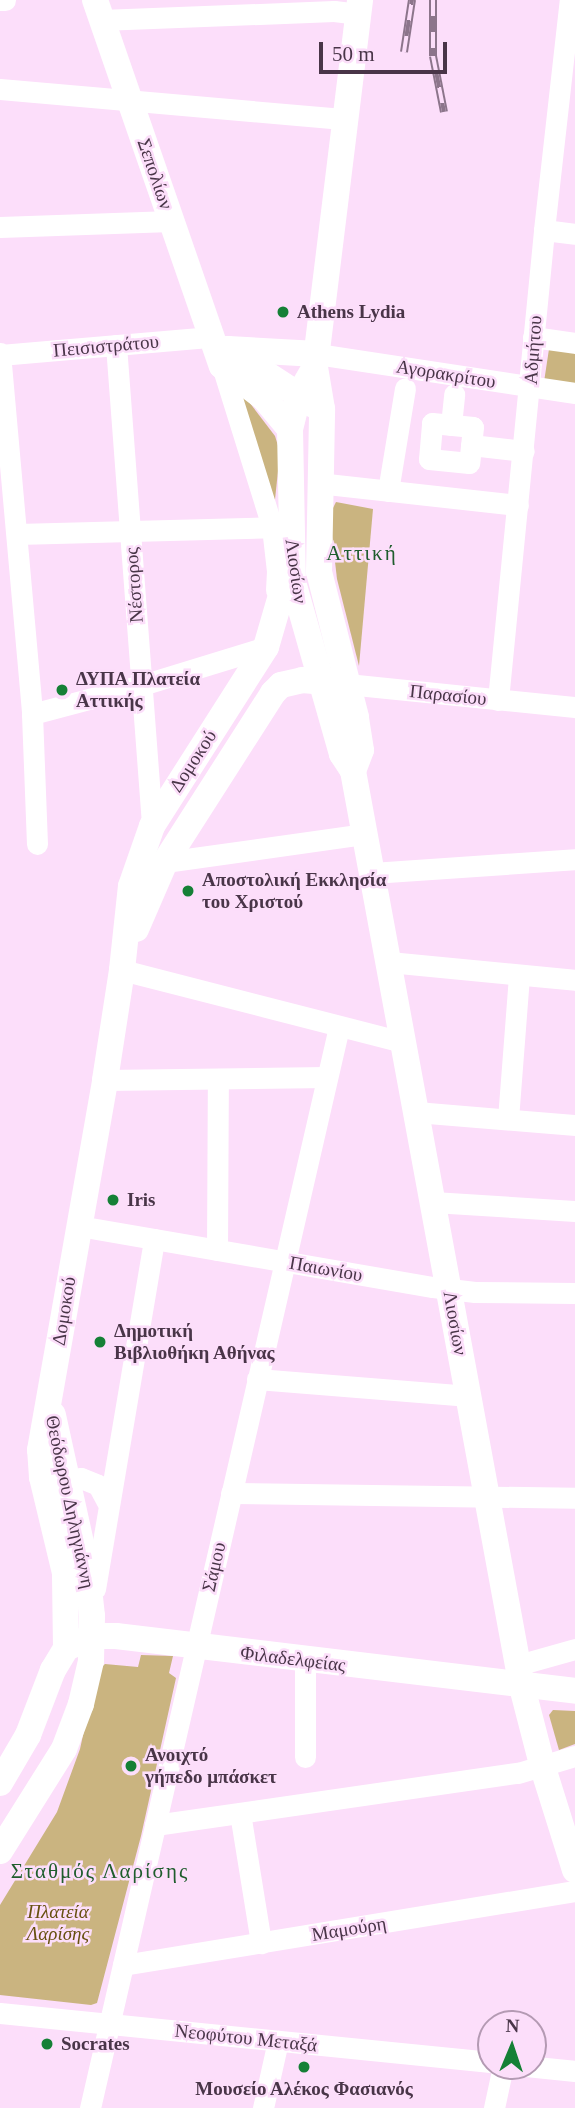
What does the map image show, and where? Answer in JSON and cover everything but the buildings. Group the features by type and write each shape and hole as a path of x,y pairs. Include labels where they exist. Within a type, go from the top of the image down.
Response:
{"main road":[{"name":"Λιοσίων","path":"360,7 316,360 322,409 319,572 342,754 354,771 520,1676 543,1768 573,1860"},
{"name":"Σεπολίων","path":"98,10 219,350"},
{"name":"Πεισιστράτου","path":"219,350 316,360"},
{"path":"219,350 322,409"},
{"path":"219,350 290,429"},
{"name":"Λιοσίων","path":"316,360 298,397 290,429 281,527 291,560 295,589 334,683"},
{"name":"Δομοκού","path":"50,1403 105,1080 122,970 131,886 152,825 270,635 291,560"},
{"name":"Δομοκού","path":"122,970 142,911 165,862 273,693 290,682 334,683"},
{"name":"Θεόδωρου Δηληγιάννη","path":"0,1851 64,1749 89,1676 93,1636 92,1608 80,1538 50,1403"},
{"name":"Θεόδωρου Δηληγιάννη","path":"50,1403 40,1450 49,1506 65,1573 66,1648"},
{"name":"Φιλαδελφείας","path":"66,1648 93,1636 116,1636 305,1660 520,1676 575,1691"},
{"path":"0,1783 28,1735 52,1670 66,1648"}],"street":[{"name":"Αδμήτου","path":"498,699 531,386 544,230 570,50 570,0"},
{"path":"98,10 334,11 360,7"},
{"path":"0,89 346,119"},
{"path":"0,227 171,221"},
{"path":"544,230 575,234"},
{"path":"533,337 575,343"},
{"name":"Πεισιστράτου","path":"0,354 116,345 219,350"},
{"name":"Νέστορος","path":"116,345 152,825"},
{"name":"Σεπολίων","path":"219,350 281,527 270,635"},
{"path":"0,354 32,713 37,844"},
{"name":"Αγορακρίτου","path":"316,360 575,393"},
{"path":"388,491 405,388"},
{"path":"451,425 454,394"},
{"path":"432,423 451,425 473,427 470,463 429,459 432,423"},
{"path":"397,437 431,440"},
{"path":"471,445 524,451"},
{"path":"444,497 447,461"},
{"path":"327,484 518,505"},
{"path":"17,534 281,527"},
{"path":"32,713 142,685 270,635"},
{"name":"Παρασίου","path":"334,683 575,707"},
{"path":"148,779 177,786"},
{"path":"165,862 365,834"},
{"path":"372,873 575,859"},
{"path":"389,962 575,980"},
{"path":"122,970 403,1042"},
{"path":"508,1119 519,975"},
{"name":"Σάμου","path":"90,2108 338,1027"},
{"path":"105,1080 327,1077"},
{"path":"216,1250 218,1080"},
{"path":"416,1112 575,1125"},
{"path":"433,1202 575,1211"},
{"name":"Παιωνίου","path":"79,1226 449,1289 575,1293"},
{"path":"92,1608 107,1502 155,1239"},
{"path":"257,1379 469,1396"},
{"path":"49,1506 56,1489 66,1481 80,1478 98,1485 107,1502"},
{"path":"231,1493 575,1498"},
{"path":"520,1676 575,1649"},
{"path":"305,1660 305,1757"},
{"path":"155,1825 543,1768 575,1756"},
{"path":"240,1813 261,1943"},
{"name":"Μαμούρη","path":"123,1965 575,1891"},
{"name":"Νεοφύτου Μεταξά","path":"0,2013 477,2061"},
{"path":"263,2108 278,2041"},
{"path":"547,2068 575,2071"},
{"path":"494,2108 500,2080"}],"green space":[{"path":"549,349 575,353 575,386 544,382"},
{"path":"240,390 275,436 280,452 274,509"},
{"path":"336,502 373,509 359,666 337,579 331,527 331,512"},
{"name":"Πλατεία Λαρίσης","path":"141,1655 173,1656 169,1673 176,1678 141,1836 97,2003 91,2005 0,1995 0,1905 57,1812 80,1749 97,1671 105,1664 138,1667"},
{"path":"553,1710 575,1711 575,1744 559,1750 549,1715"}],"railway":[{"path":"404,52 412,0"},
{"path":"433,0 433,56 444,112"}],"place":[{"name":"Athens Lydia","path":"283,312"},
{"name":"ΔΥΠΑ Πλατεία Αττικής","path":"62,690"},
{"name":"Αποστολική Εκκλησία του Χριστού","path":"188,891"},
{"name":"Iris","path":"113,1200"},
{"name":"Δημοτική Βιβλιοθήκη Αθήνας","path":"100,1342"},
{"name":"Ανοιχτό γήπεδο μπάσκετ","path":"131,1766"},
{"name":"Socrates","path":"47,2044"},
{"name":"Μουσείο Αλέκος Φασιανός","path":"304,2067"}],"district":[{"name":"Αττική","path":"362,553"},
{"name":"Σταθμός Λαρίσης","path":"100,1871"}]}
